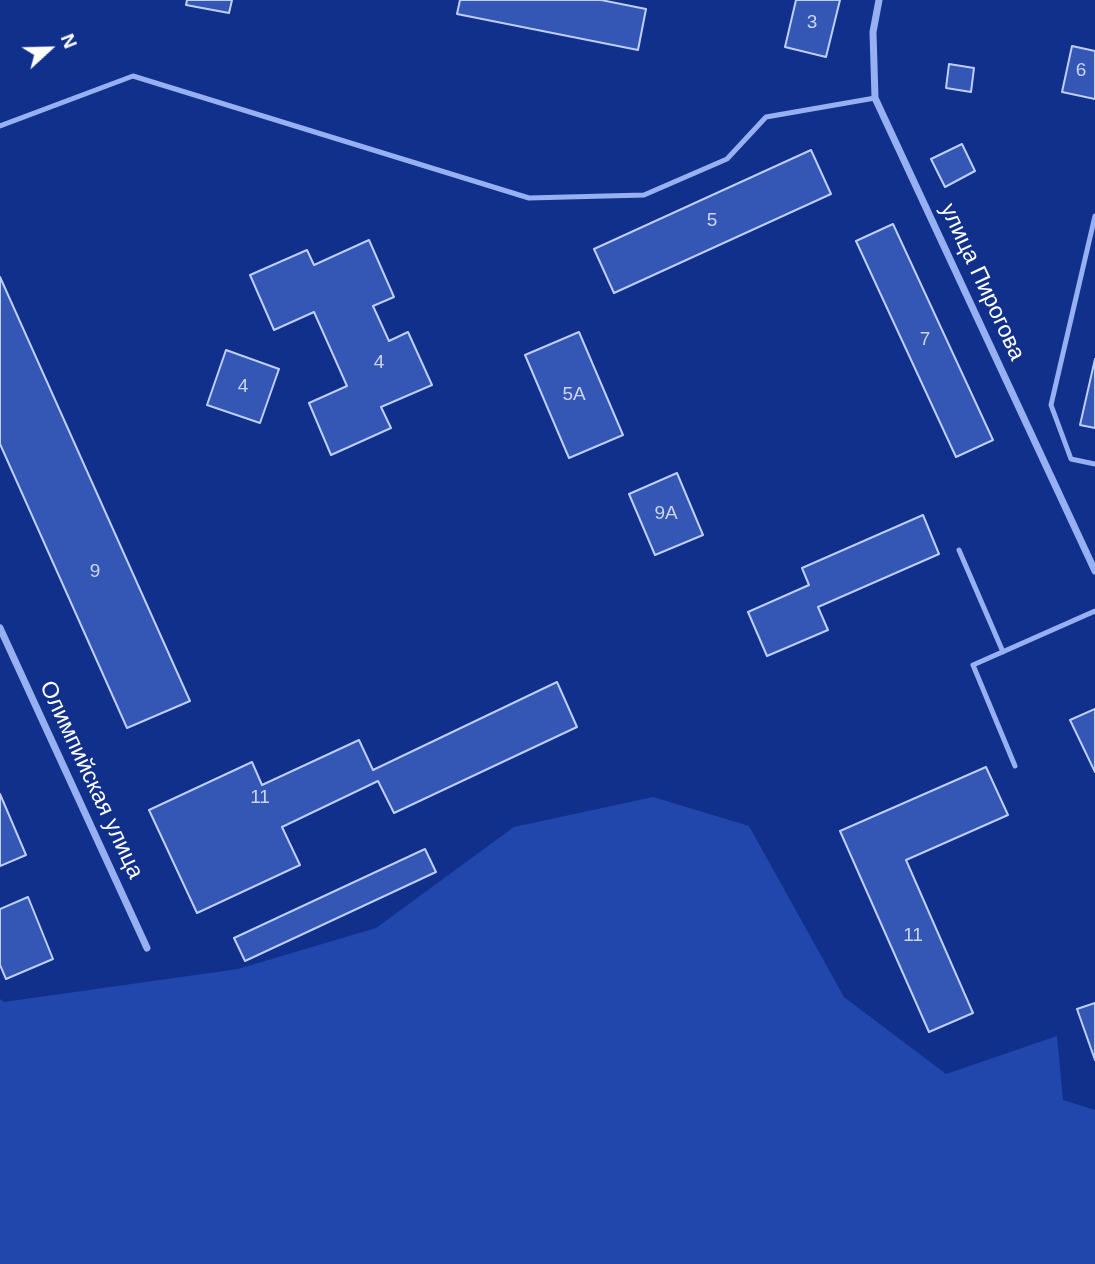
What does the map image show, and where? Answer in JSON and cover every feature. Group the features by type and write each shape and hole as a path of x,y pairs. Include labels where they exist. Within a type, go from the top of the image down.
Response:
{"street":[{"name":"улица Пирогова","path":"879,0 873,32 875,98 1095,571"},
{"name":"Олимпийская улица","path":"0,628 147,948"}],"lane":[{"path":"0,126 133,76 529,198 644,195 727,159 766,117 875,98"},
{"path":"1095,215 1051,405 1071,459 1095,464"},
{"path":"959,550 1003,652"},
{"path":"1015,766 973,665 1095,611"}],"shaded area":[{"path":"653,797 749,826 844,997 946,1074 1057,1036 1063,1100 1095,1110 1095,1264 0,1264 0,999 4,1002 238,969 376,928 514,827"}],"building":[{"path":"187,0 232,0 229,13 186,5"},
{"path":"460,0 601,0 646,9 638,50 457,14"},
{"path":"796,0 840,0 826,57 785,47"},
{"path":"1072,46 1095,51 1095,99 1062,92"},
{"path":"949,64 974,68 971,92 946,88"},
{"path":"962,144 975,171 945,187 931,159"},
{"path":"811,150 831,194 614,293 594,249"},
{"path":"893,224 993,440 956,457 856,241"},
{"path":"369,240 394,297 373,306 389,341 408,332 432,385 381,407 391,428 331,455 309,403 347,386 314,312 274,330 250,275 307,250 314,265"},
{"path":"0,277 190,701 127,728 0,444"},
{"path":"579,332 623,435 569,458 525,355"},
{"path":"226,350 279,369 260,423 207,405"},
{"path":"1095,359 1095,428 1080,425"},
{"path":"677,473 703,535 655,555 629,494"},
{"path":"923,515 939,554 818,607 828,630 767,656 748,612 809,585 802,568"},
{"path":"557,682 577,727 394,813 378,781 282,827 300,865 197,913 149,810 252,762 262,785 359,740 373,770"},
{"path":"1095,709 1095,772 1070,720"},
{"path":"986,767 1008,815 906,860 973,1013 929,1032 840,831"},
{"path":"0,794 26,855 0,866"},
{"path":"425,849 436,872 245,961 234,938"},
{"path":"28,897 53,959 6,979 0,965 0,909"},
{"path":"1095,1003 1095,1060 1077,1009"}]}
